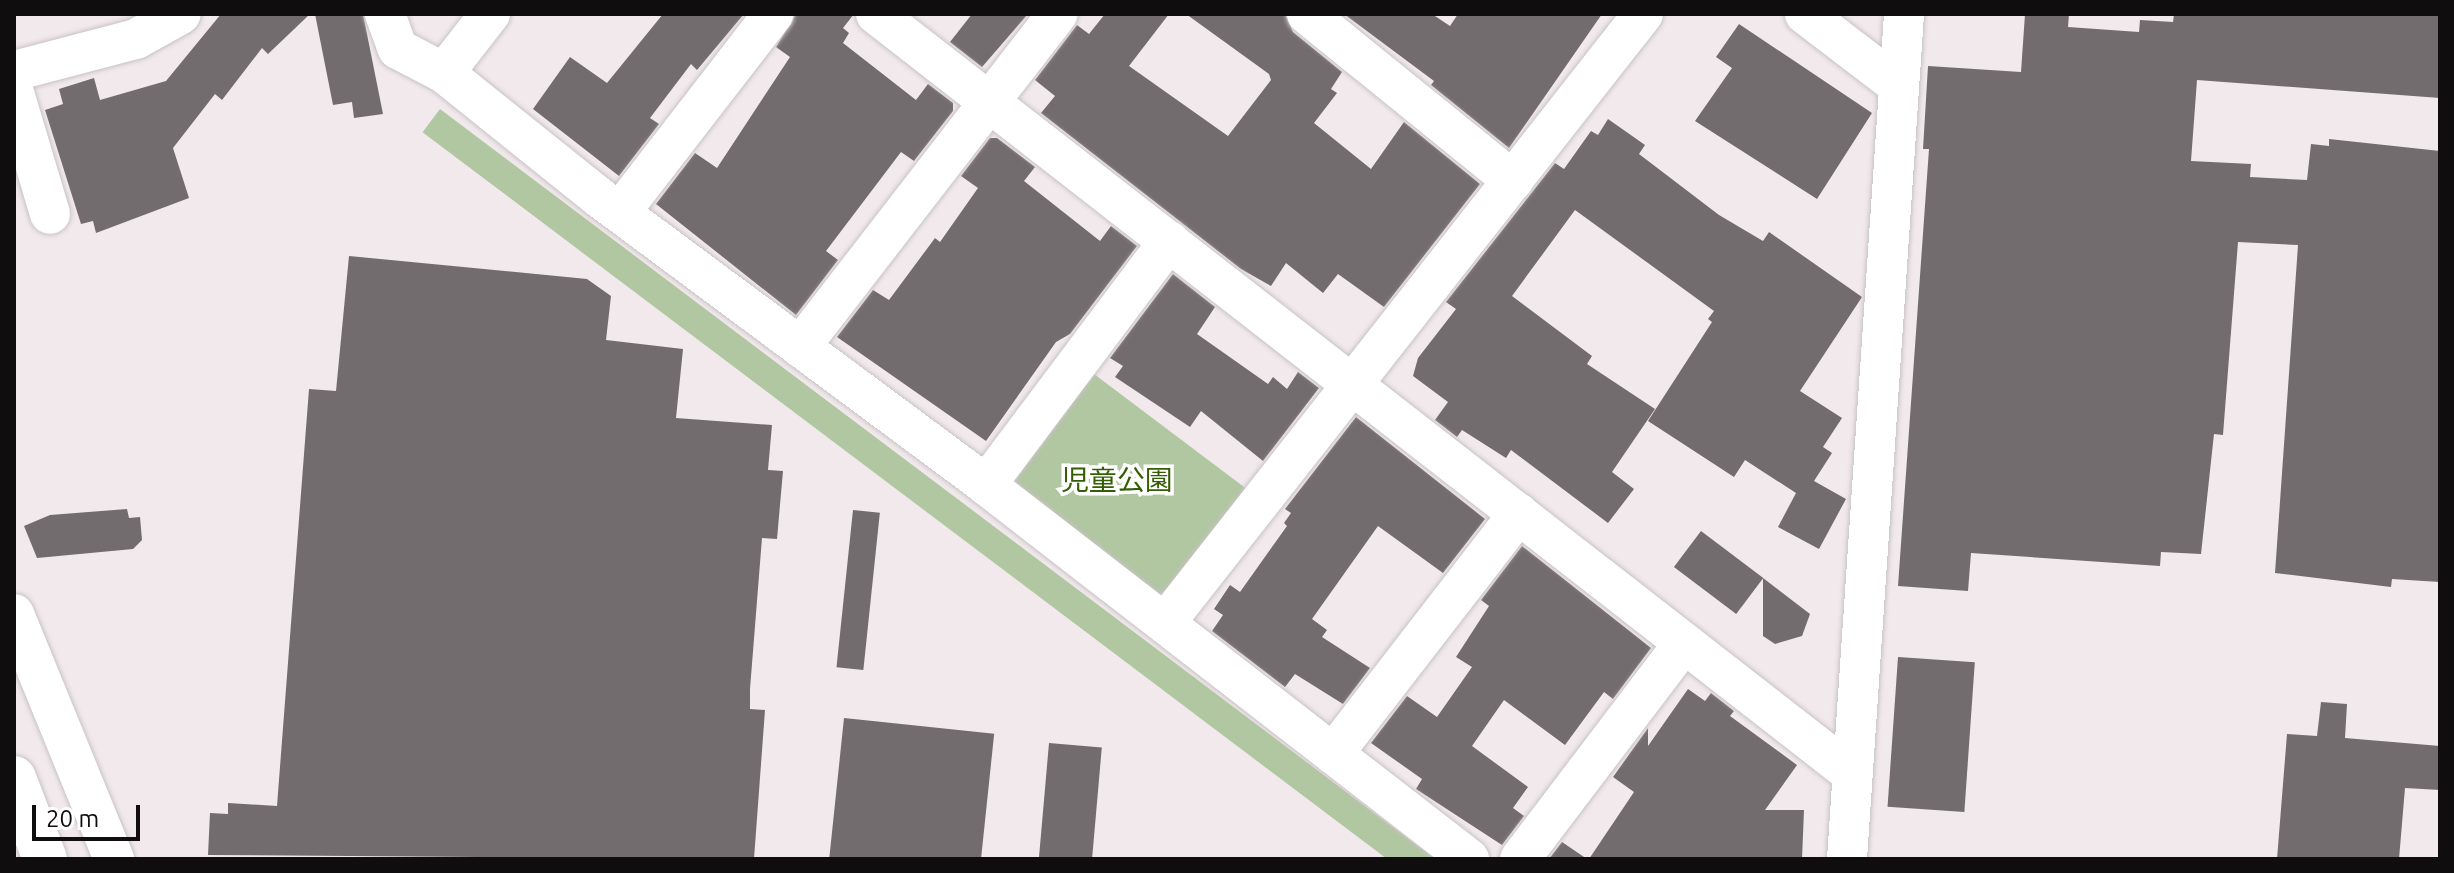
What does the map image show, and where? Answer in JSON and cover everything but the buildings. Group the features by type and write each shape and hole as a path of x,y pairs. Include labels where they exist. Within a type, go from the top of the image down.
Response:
{"highway":[{"path":"14,778 45,859"}],"street":[{"path":"385,14 398,49 444,73 621,211 986,485 1469,859"},
{"path":"444,73 490,14"},
{"path":"621,211 773,14"},
{"path":"876,14 1850,772"},
{"path":"800,347 1057,14"},
{"path":"1307,14 1513,181"},
{"path":"1165,623 1643,14"},
{"path":"1805,14 1898,85"},
{"path":"1847,859 1850,772 1904,14"},
{"path":"14,71 164,19"},
{"path":"14,93 50,214"},
{"path":"986,485 1169,241"},
{"path":"1333,754 1519,513"},
{"path":"14,614 114,859"},
{"path":"1520,859 1683,644"}],"green space":[{"path":"440,109 1432,856 1430,859 1387,859 423,132"},
{"name":"児童公園","path":"1086,368 1248,490 1168,594 1151,593 1013,492 1009,475"}]}
